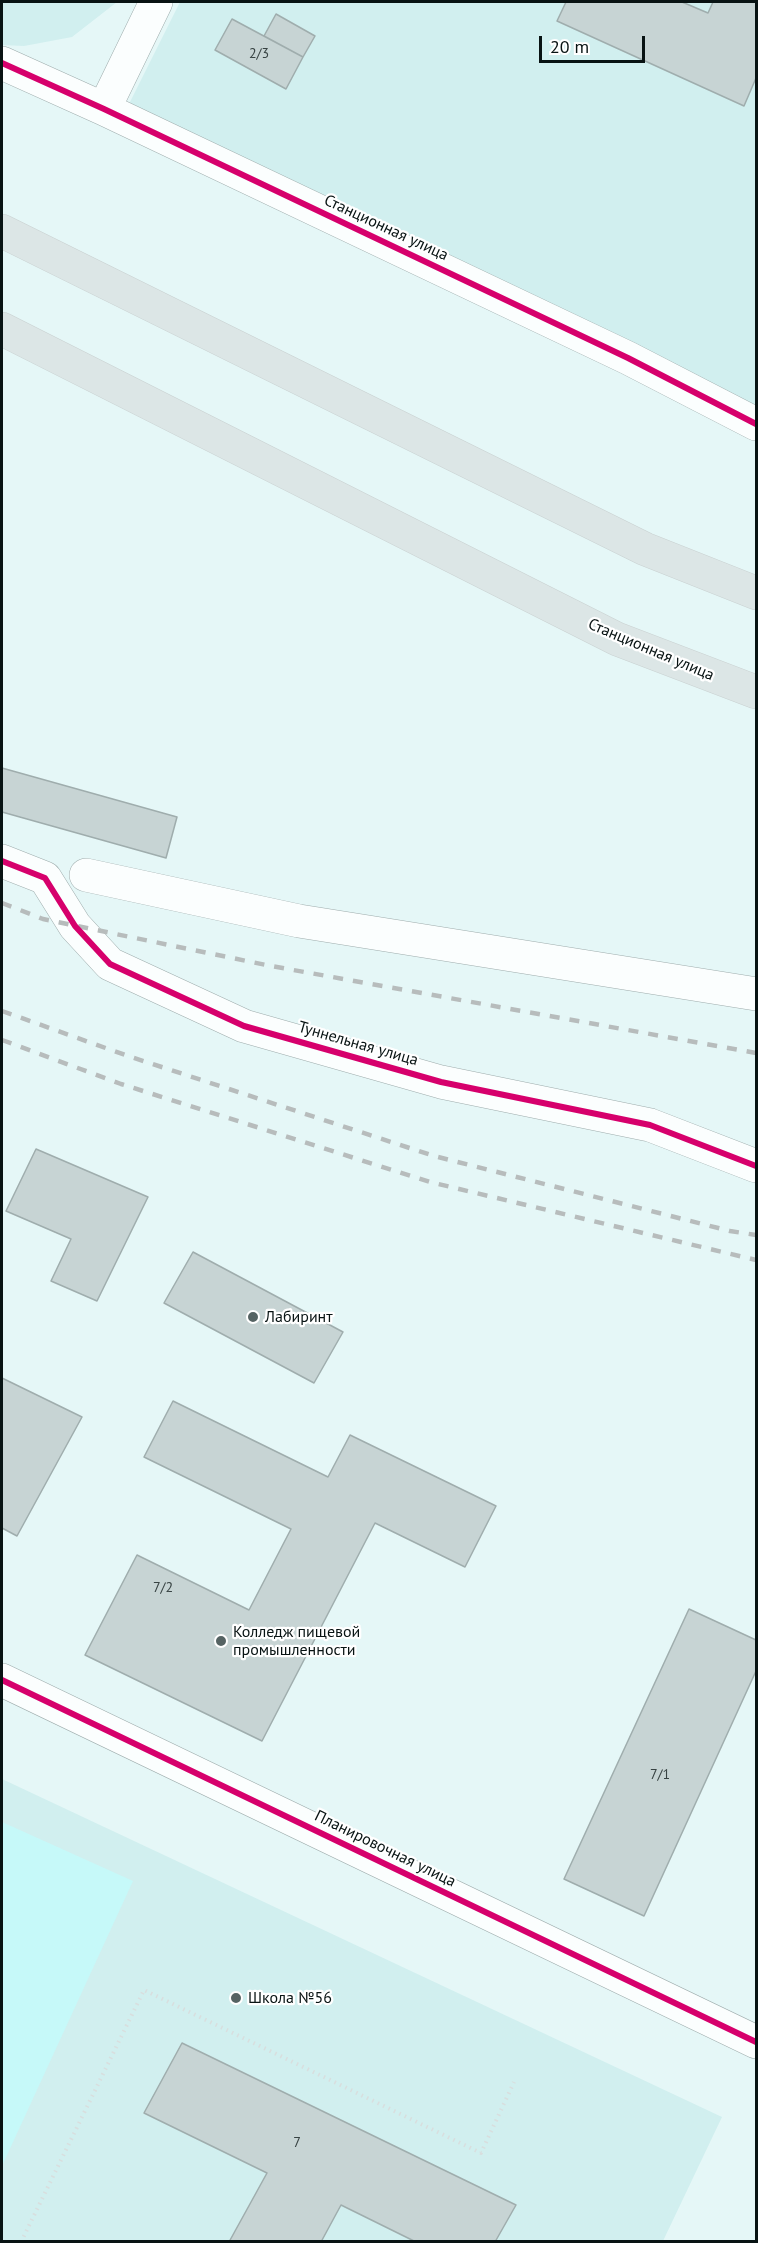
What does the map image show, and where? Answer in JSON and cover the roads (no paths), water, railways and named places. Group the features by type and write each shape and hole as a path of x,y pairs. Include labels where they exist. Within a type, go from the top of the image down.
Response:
{"main road":[{"path":"2,231 645,549 756,593"},
{"name":"Станционная улица","path":"2,329 617,639 756,692"}],"street":[{"path":"104,109 156,2"},
{"name":"Станционная улица","path":"2,63 104,109 628,358 756,424"},
{"name":"Туннельная улица","path":"2,861 45,878 75,926 110,964 244,1026 441,1082 650,1125 756,1166"},
{"path":"86,874 299,921 756,994"},
{"name":"Планировочная улица","path":"2,1680 756,2042"}],"railway":[{"path":"2,903 43,919 271,966 756,1053"},
{"path":"2,1011 128,1056 434,1156 730,1231 756,1235"},
{"path":"2,1040 121,1084 430,1182 756,1260"}],"place":[{"name":"Лабиринт","path":"253,1317"},
{"name":"Колледж пищевой промышленности","path":"221,1641"},
{"name":"Школа №56","path":"236,1998"}]}
